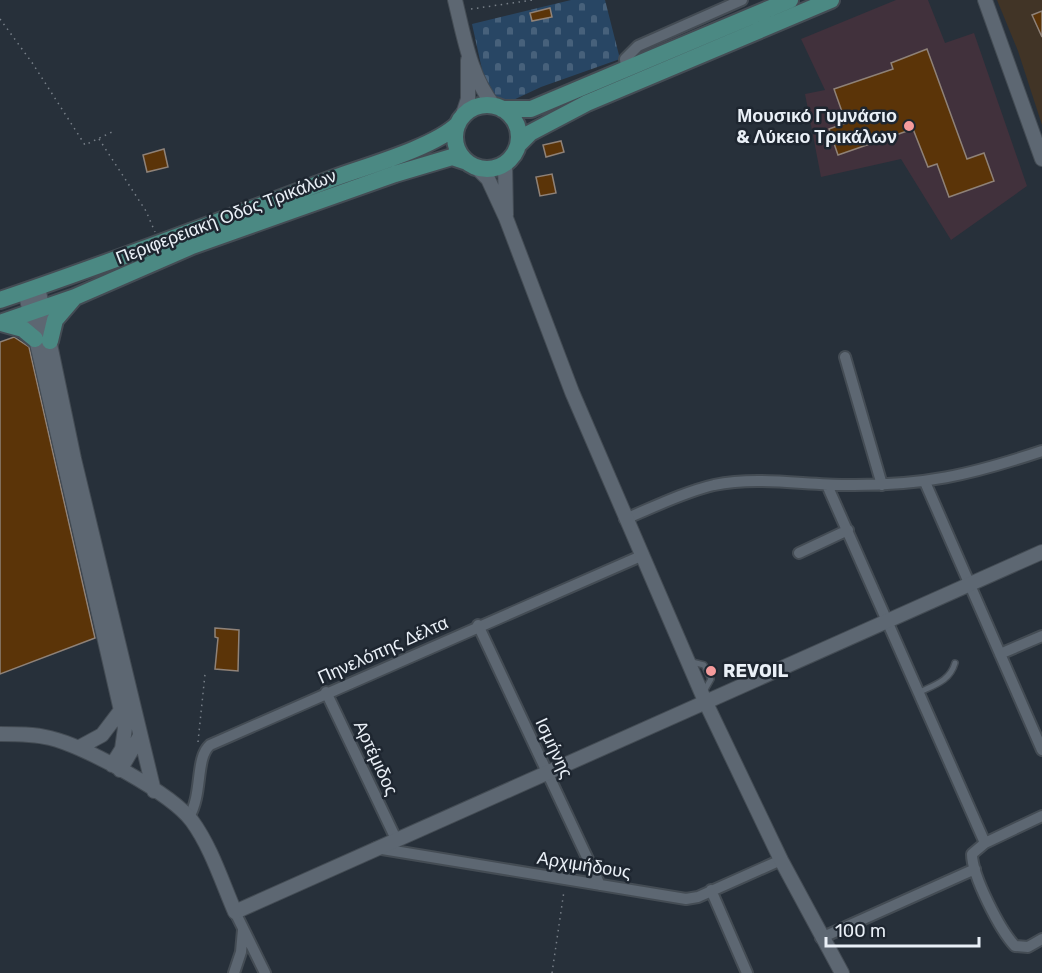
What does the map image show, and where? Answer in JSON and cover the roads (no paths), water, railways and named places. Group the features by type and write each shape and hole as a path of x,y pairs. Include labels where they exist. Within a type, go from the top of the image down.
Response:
{"main road":[{"path":"790,0 531,109 476,107 460,120 455,141 471,164 493,169 505,163 530,133 587,103 831,0"},
{"path":"498,108 514,121 518,129 518,145"},
{"name":"Περιφερειακή Οδός Τρικάλων","path":"0,300 160,243 437,139 446,135 460,120"},
{"name":"Περιφερειακή Οδός Τρικάλων","path":"0,323 75,297 192,246 395,174 452,157 471,164"},
{"path":"0,323 19,327 43,340 75,297"}],"street":[{"path":"626,68 624,59 639,46 742,0"},
{"path":"985,0 1042,159"},
{"path":"456,5 468,52 486,96 498,108"},
{"path":"460,120 468,99 468,52"},
{"path":"505,163 506,218"},
{"path":"471,164 488,179 506,218 572,393 703,697 781,860 821,938 842,973"},
{"path":"32,289 121,710 125,736 116,768"},
{"path":"43,340 154,791"},
{"path":"845,357 882,485"},
{"path":"625,519 714,485 761,482 882,485 925,482 979,472 1042,451"},
{"path":"925,482 1042,750"},
{"path":"827,485 985,843"},
{"path":"799,553 848,530"},
{"path":"235,912 547,771 703,697 887,621 1042,552"},
{"name":"Πηνελόπης Δέλτα","path":"189,818 199,796 203,753 220,740 478,625 641,556"},
{"name":"Ισμήνης","path":"478,625 600,885"},
{"path":"1000,654 1042,636"},
{"name":"Αρτέμιδος","path":"326,692 396,839"},
{"path":"78,748 102,735 121,710"},
{"path":"0,734 49,738 78,748 154,791 189,818 265,973"},
{"path":"116,768 140,736"},
{"path":"1042,816 985,843 972,854 975,869 1005,936 1015,946 1028,947 1042,939"},
{"name":"Αρχιμήδους","path":"376,848 686,899 781,860"},
{"path":"821,938 975,869"},
{"path":"711,890 747,973"},
{"path":"234,973 241,952 243,930"}],"lane":[{"path":"918,693 944,680 952,672 955,663"}],"place":[{"name":"Μουσικό Γυμνάσιο & Λύκειο Τρικάλων","path":"909,126"},
{"name":"REVOIL","path":"711,671"}]}
